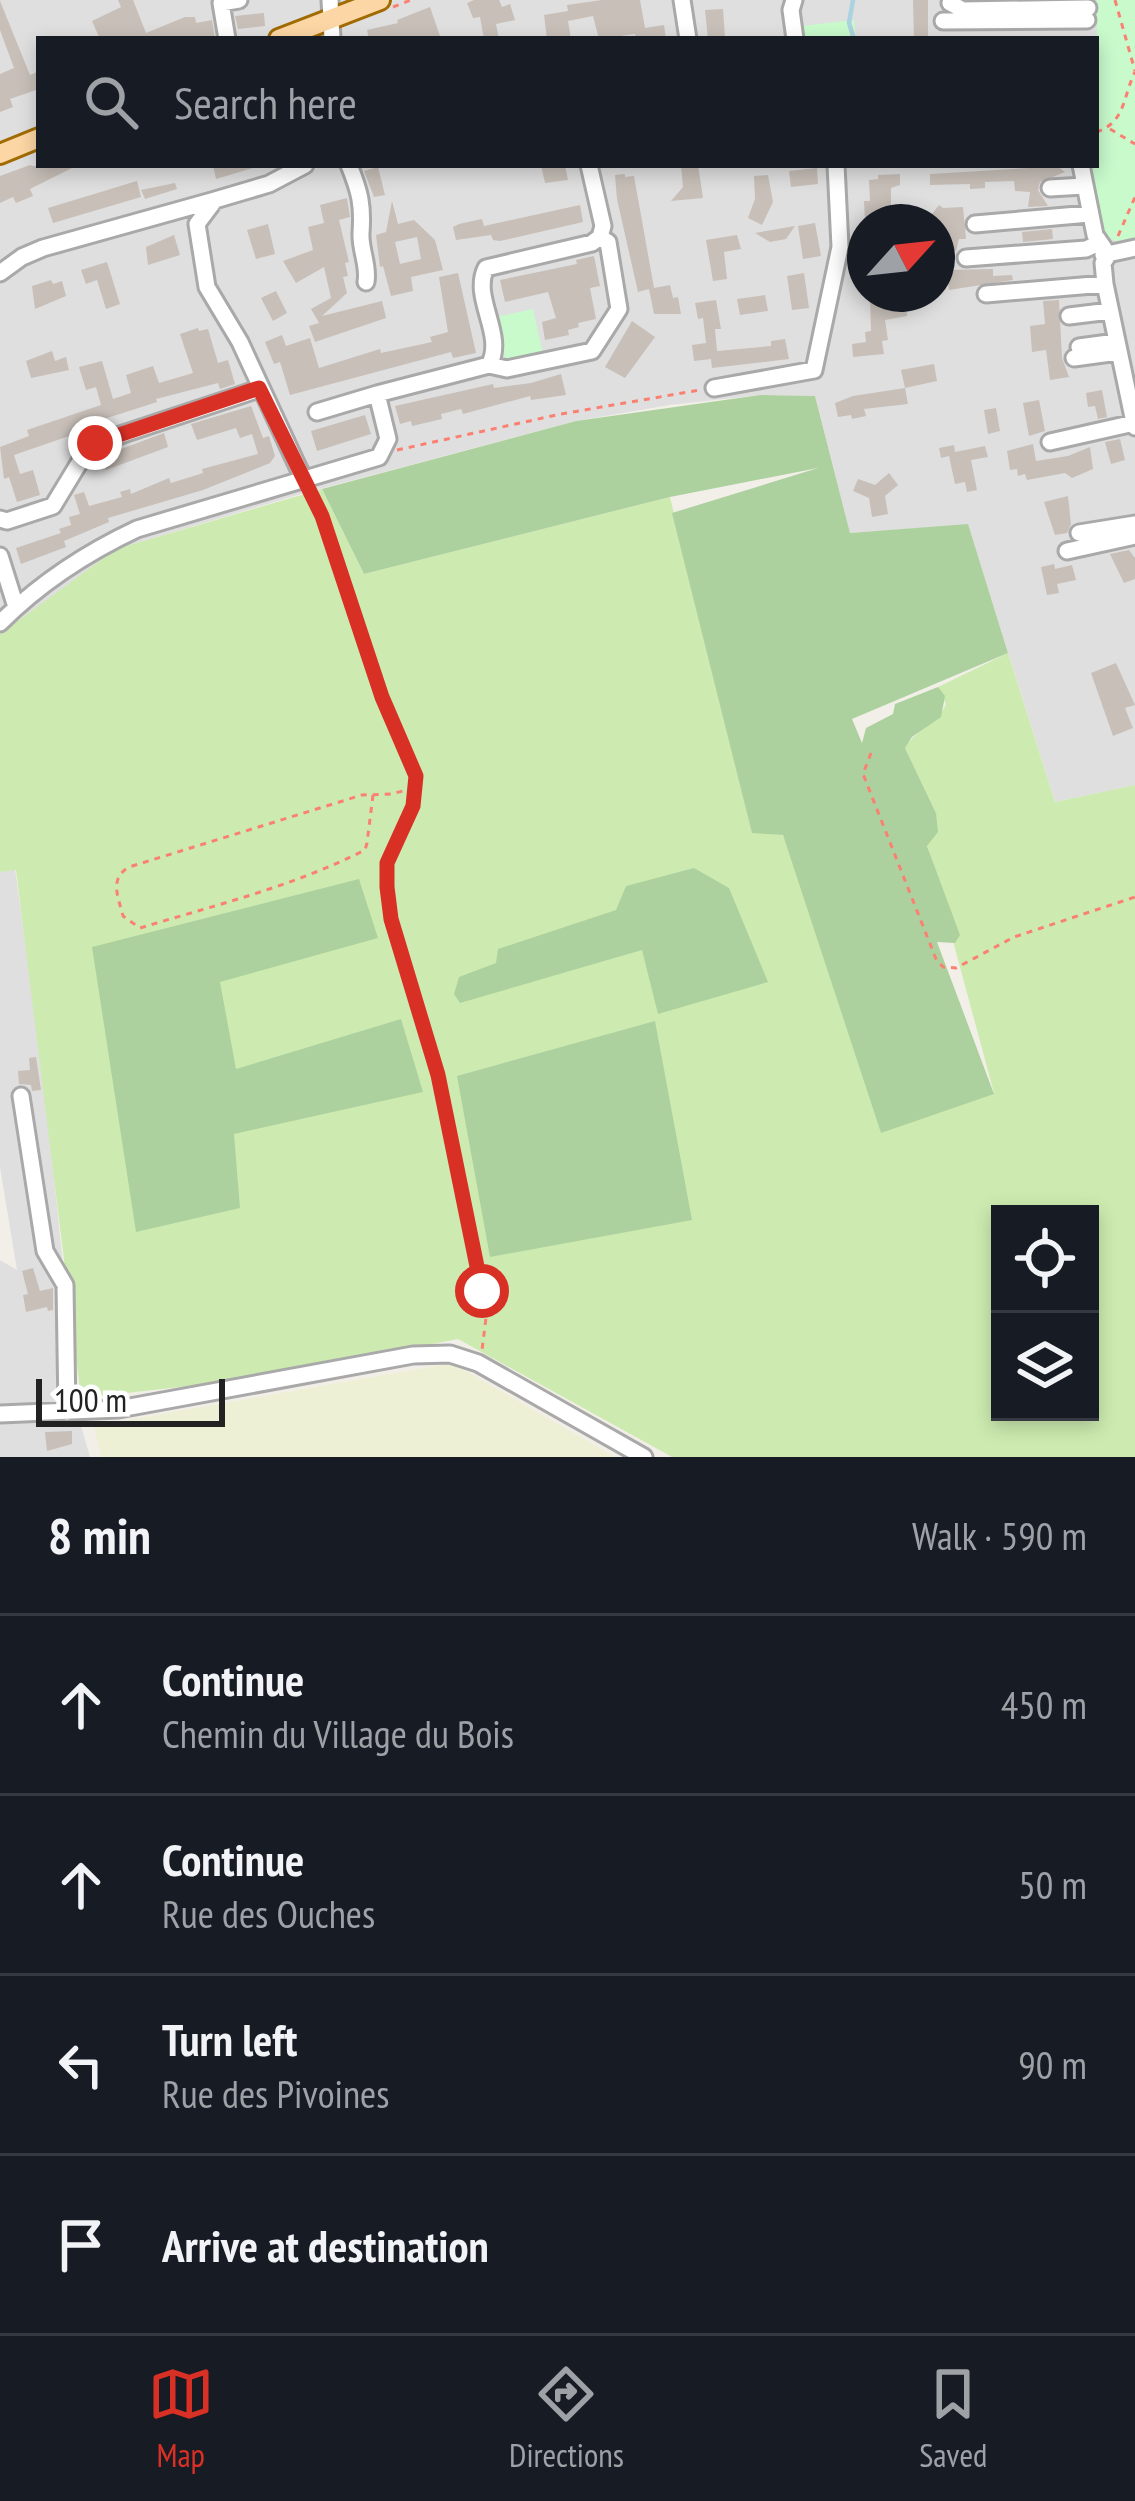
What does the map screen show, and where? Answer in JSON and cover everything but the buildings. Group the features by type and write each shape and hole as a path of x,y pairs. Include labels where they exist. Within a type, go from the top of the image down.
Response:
{"main road":[{"path":"287,36 380,0"},
{"path":"0,154 36,139"}],"street":[{"path":"226,36 220,3 239,0"},
{"path":"682,0 688,36"},
{"path":"794,0 795,36"},
{"path":"950,4 963,10 1088,9"},
{"path":"943,21 1088,9"},
{"path":"0,273 22,256 44,248 269,184 299,168"},
{"path":"350,168 365,218 361,233 366,283"},
{"path":"489,365 495,350 481,280 486,268 592,243 600,237 603,226 590,168"},
{"path":"713,388 814,370 840,247 836,168"},
{"path":"1081,168 1089,214 1116,247"},
{"path":"1050,188 1084,186"},
{"path":"198,222 215,200"},
{"path":"183,208 198,222 207,287 240,342 303,478"},
{"path":"975,224 1089,214"},
{"path":"317,412 489,365 507,369 592,351 619,309 608,242 600,237"},
{"path":"966,258 1116,247"},
{"path":"1065,261 1116,247"},
{"path":"1050,442 1134,425 1105,284 1103,263 1116,247"},
{"path":"986,294 1105,284"},
{"path":"1069,316 1110,311"},
{"path":"1076,352 1117,347"},
{"path":"0,519 53,506 90,445 259,388"},
{"path":"0,623 80,559 122,536 384,453 388,439 377,394"},
{"path":"1079,533 1135,524"},
{"path":"1066,551 1135,536"},
{"path":"0,556 16,607"},
{"path":"21,1096 45,1251 65,1286 67,1412"},
{"path":"0,1414 67,1412 203,1396 429,1353 449,1354 478,1363 644,1457"}],"path":[{"path":"1099,131 1109,128 1123,111 1135,71 1114,0"},
{"path":"1109,128 1135,144"},
{"path":"1116,247 1120,226 1135,197"},
{"path":"384,453 561,414 713,388"},
{"path":"303,478 336,553 382,697 416,776 413,806 391,850 387,887 391,919 438,1075 482,1291 485,1339 478,1363"},
{"path":"871,753 863,774 940,965 956,968 1014,937 1135,898"},
{"path":"373,795 365,850 302,879 140,928 123,916 115,881 129,868 362,795 416,788"}],"shaded area":[{"path":"0,0 1135,0 1135,785 1055,802 968,525 850,533 815,396 760,395 576,421 117,549 0,640"},
{"path":"15,869 42,1062 79,1419 90,1457 0,1457 0,1260 17,1270 0,1167 0,872"}],"green space":[{"path":"1097,0 1135,0 1135,240 1120,242 1097,234 1093,168 1099,168"},
{"path":"854,20 856,36 801,36 801,26"},
{"path":"533,309 543,354 506,362 496,317"},
{"path":"760,395 815,396 850,533 968,524 1008,653 852,719 862,743 866,728 893,714 895,704 938,687 945,696 941,717 912,737 905,748 936,813 938,832 927,846 960,935 955,943 937,942 994,1094 881,1133 783,835 752,833 672,513 818,468 670,497 364,574 322,489 576,421"},
{"path":"322,489 364,574 670,497 752,832 782,835 994,1093 927,845 936,813 905,748 946,704 938,687 1008,653 1055,802 1135,785 1135,1457 672,1457 458,1339 244,1380 81,1398 16,870 0,872 0,634 116,549"},
{"path":"694,868 729,888 768,982 658,1014 642,950 460,1003 454,994 459,977 496,963 498,949 616,910 626,886"},
{"path":"359,879 378,938 220,982 236,1069 401,1019 423,1092 234,1134 240,1208 136,1232 92,947"},
{"path":"655,1021 692,1220 490,1257 457,1076"},
{"path":"452,1363 615,1457 101,1457 94,1426"}],"waterway":[{"path":"853,0 849,23 853,36"}],"route":[{"path":"95,443 259,388 322,516 382,697 416,776 413,806 387,863 391,919 438,1075 482,1291"}]}
